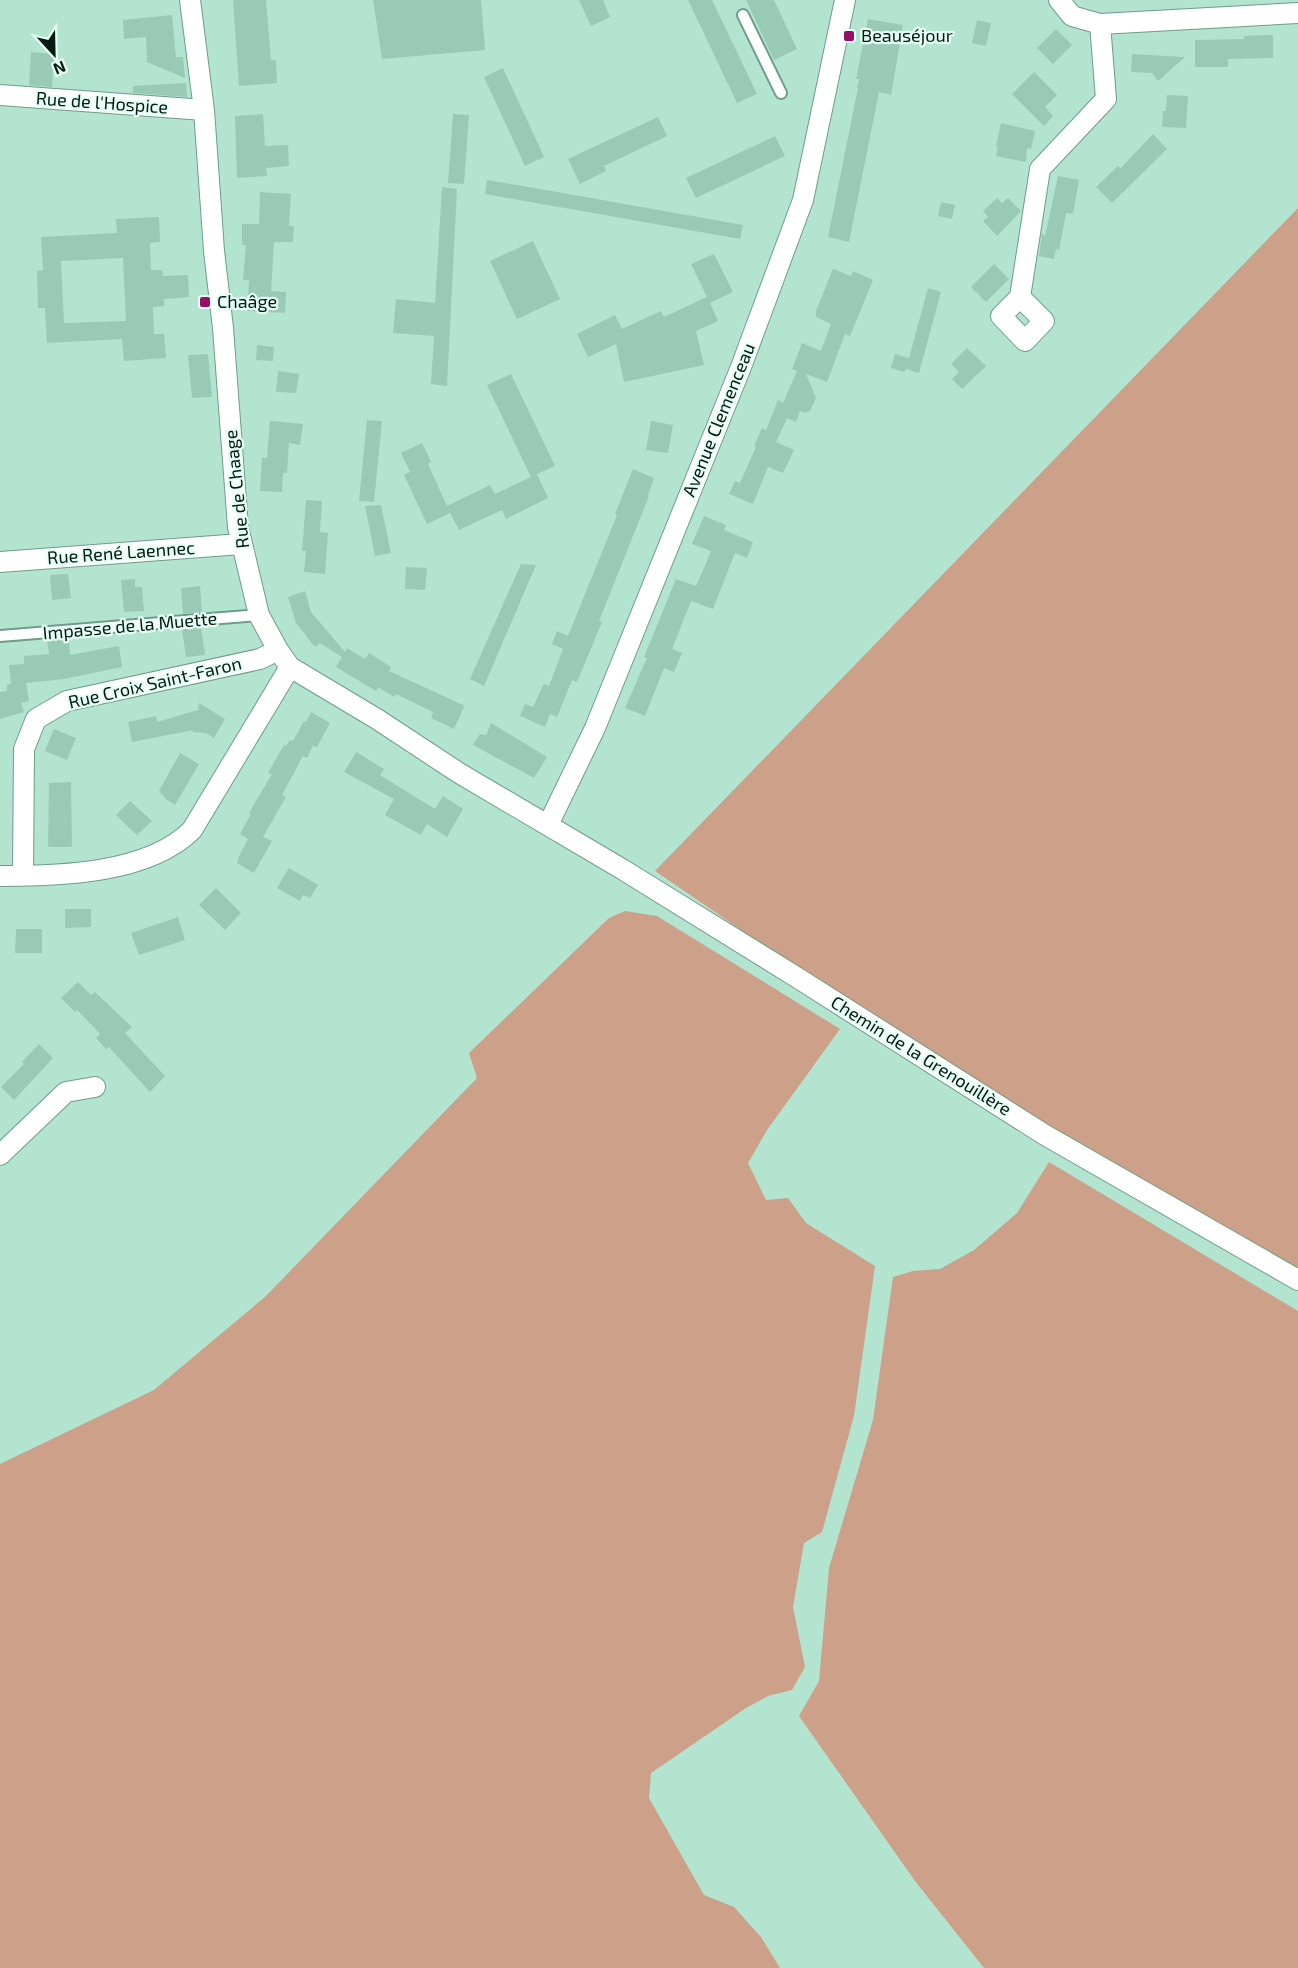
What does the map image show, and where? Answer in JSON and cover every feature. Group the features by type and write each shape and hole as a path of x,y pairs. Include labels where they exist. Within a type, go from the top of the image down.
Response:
{"street":[{"name":"Rue de Chaage","path":"190,0 204,110 238,527 259,615 290,667 377,719 459,773 548,825"},
{"name":"Avenue Clemenceau","path":"548,825 595,728 741,367 803,200 845,0"},
{"path":"1059,0 1072,16 1100,24 1298,13"},
{"path":"1020,297 1041,169 1106,99 1100,24"},
{"name":"Rue de l'Hospice","path":"0,95 204,110"},
{"name":"Rue René Laennec","path":"0,562 241,544"},
{"name":"Rue Croix Saint-Faron","path":"23,876 24,749 36,719 67,701 260,660 278,650"},
{"path":"0,876 92,872 147,857 183,839 192,830 290,667"},
{"name":"Chemin de la Grenouillère","path":"548,825 801,980 1045,1135 1298,1280"},
{"path":"0,1155 66,1092 95,1087"}],"lane":[{"path":"743,15 781,93"},
{"name":"Impasse de la Muette","path":"0,636 259,615"}],"shaded area":[{"path":"1298,208 1298,1270 1071,1139 810,977 655,871"},
{"path":"625,911 657,916 840,1029 767,1130 748,1163 766,1200 788,1198 806,1223 875,1266 854,1416 822,1532 804,1543 793,1607 805,1667 792,1690 768,1696 746,1708 651,1773 649,1798 704,1895 734,1907 761,1937 780,1968 0,1968 0,1464 154,1390 266,1296 477,1078 469,1053 609,918"},
{"path":"1049,1162 1298,1311 1298,1968 984,1968 915,1881 799,1716 819,1681 829,1568 873,1420 893,1277 913,1271 940,1269 974,1250 1017,1213"}],"building":[{"path":"233,0 266,0 271,60 276,60 277,83 239,86"},
{"path":"373,0 481,0 485,50 382,59"},
{"path":"579,0 603,0 610,17 591,26"},
{"path":"688,0 712,0 757,94 737,103"},
{"path":"746,0 774,0 797,49 774,60"},
{"path":"172,15 176,57 183,57 185,78 147,62 146,37 124,39 123,20"},
{"path":"868,19 903,25 891,95 879,92 849,242 828,237 858,88 859,79 856,79"},
{"path":"977,20 991,23 986,46 972,43"},
{"path":"1056,29 1072,45 1053,64 1037,48"},
{"path":"1273,35 1273,58 1228,59 1228,67 1195,67 1195,40 1244,39 1244,36"},
{"path":"31,52 54,54 52,87 29,85"},
{"path":"1132,54 1185,57 1158,81 1152,73 1131,72"},
{"path":"503,68 544,157 525,166 484,77"},
{"path":"1034,72 1057,95 1045,107 1053,116 1044,126 1012,94"},
{"path":"186,83 187,97 133,93 133,86"},
{"path":"1167,95 1188,96 1186,128 1162,127"},
{"path":"263,114 265,146 288,145 289,166 266,168 267,176 237,178 235,116"},
{"path":"453,114 469,115 464,184 448,183"},
{"path":"658,117 667,136 604,166 606,171 580,184 568,159"},
{"path":"1001,123 1035,131 1031,149 1027,148 1026,162 996,156"},
{"path":"1153,134 1167,149 1112,203 1096,187 1118,166 1120,169"},
{"path":"775,136 785,156 696,198 686,178"},
{"path":"1058,176 1079,180 1073,214 1066,213 1059,250 1056,249 1054,259 1039,256 1042,233 1045,236"},
{"path":"487,180 743,225 740,239 485,194"},
{"path":"442,187 457,189 447,386 431,384 434,336 393,333 396,299 435,303"},
{"path":"260,192 291,194 289,226 294,226 293,242 274,242 271,291 286,292 285,313 247,311 249,280 243,280 246,245 242,245 242,224 259,224"},
{"path":"997,198 1002,203 1008,198 1021,211 997,236 983,221 988,217 983,211"},
{"path":"941,202 955,205 952,219 938,216"},
{"path":"159,217 160,242 150,243 151,270 162,270 163,276 188,275 189,297 164,299 164,306 153,307 154,334 164,334 166,358 124,361 122,339 47,343 45,308 38,308 37,271 43,270 41,237 117,233 116,219","holes":["123,258 126,321 64,323 61,261"]},
{"path":"533,241 560,299 517,319 490,261"},
{"path":"714,254 733,292 710,303 718,321 696,331 704,365 624,382 616,344 588,357 577,334 615,315 622,329 661,311 664,317 707,297 691,264"},
{"path":"994,264 1009,279 986,302 971,287"},
{"path":"833,269 851,276 853,271 873,280 850,336 845,334 827,382 806,374 816,398 810,411 805,413 800,411 796,422 787,418 776,442 794,450 783,473 768,467 753,504 729,494 735,481 740,483 762,428 766,430 778,400 783,403 797,371 792,369 802,343 821,351 831,324 816,317 816,311"},
{"path":"928,288 941,292 919,373 891,368 895,354 909,358"},
{"path":"257,345 274,347 273,361 256,360"},
{"path":"967,348 986,366 962,389 952,379 959,372 951,364"},
{"path":"208,354 212,397 192,398 188,355"},
{"path":"278,371 299,374 296,393 276,392"},
{"path":"511,374 555,466 537,474 548,498 506,519 502,510 459,530 450,513 427,524 404,475 410,472 401,453 422,443 431,462 428,464 447,506 490,485 495,494 531,477 487,385"},
{"path":"367,420 382,421 374,502 359,501"},
{"path":"270,421 303,424 300,445 289,443 287,473 283,473 282,492 260,491 262,458 267,458"},
{"path":"651,421 673,425 668,453 646,450"},
{"path":"633,469 654,478 649,496 577,682 572,680 557,717 550,714 545,727 520,716 525,704 533,707 544,684 549,686 563,649 552,644 557,631 568,636"},
{"path":"306,500 322,501 320,532 328,533 325,574 304,572 306,551 302,551"},
{"path":"381,505 391,553 375,556 365,506"},
{"path":"704,516 726,525 724,530 753,542 747,558 735,553 713,609 691,601 672,649 682,653 674,672 664,668 645,716 625,708 647,658 644,657 676,579 696,586 711,551 692,544"},
{"path":"521,564 536,565 484,686 470,679"},
{"path":"406,567 427,568 425,590 405,589"},
{"path":"68,574 71,598 52,600 50,575"},
{"path":"135,579 135,587 142,587 144,611 124,612 121,580"},
{"path":"200,586 202,612 183,614 181,588"},
{"path":"305,591 311,612 345,652 347,648 365,659 369,653 391,667 389,671 463,705 454,729 431,718 433,712 396,694 394,697 378,687 376,691 336,667 342,657 320,643 315,647 296,623 288,597"},
{"path":"201,627 205,655 186,657 182,629"},
{"path":"69,638 70,655 119,646 122,667 64,679 26,683 29,701 21,703 24,712 0,719 0,692 7,691 7,685 11,684 9,665 24,664 24,656 49,654 47,640"},
{"path":"199,703 225,719 214,738 206,733 192,732 194,730 132,742 128,722 156,716 157,722 198,710"},
{"path":"311,712 330,723 317,747 313,746 307,758 303,756 282,795 286,797 263,837 272,841 254,873 237,863 248,839 240,834 251,814 249,813 272,774 268,773 284,745 286,746 290,740 293,741"},
{"path":"491,723 547,757 534,778 473,745 480,734 486,735"},
{"path":"54,729 76,738 67,760 45,751"},
{"path":"356,752 384,769 380,775 435,809 443,796 463,809 447,837 427,824 421,835 385,815 394,799 344,772"},
{"path":"180,753 199,764 175,805 159,791"},
{"path":"71,782 72,847 48,847 49,783"},
{"path":"130,801 152,821 137,835 116,815"},
{"path":"289,868 318,885 310,898 303,895 300,901 277,888"},
{"path":"216,888 241,913 225,930 199,905"},
{"path":"65,909 91,909 91,927 65,928"},
{"path":"178,917 185,940 139,955 131,933"},
{"path":"16,929 42,929 42,953 15,953"},
{"path":"78,982 91,995 95,992 132,1027 125,1033 165,1076 150,1092 109,1047 106,1049 96,1038 100,1034 77,1010 75,1012 61,998"},
{"path":"39,1044 53,1058 14,1100 1,1087 24,1064 22,1062"}],"place":[{"name":"Beauséjour","path":"849,36"},
{"name":"Chaâge","path":"205,302"}]}
